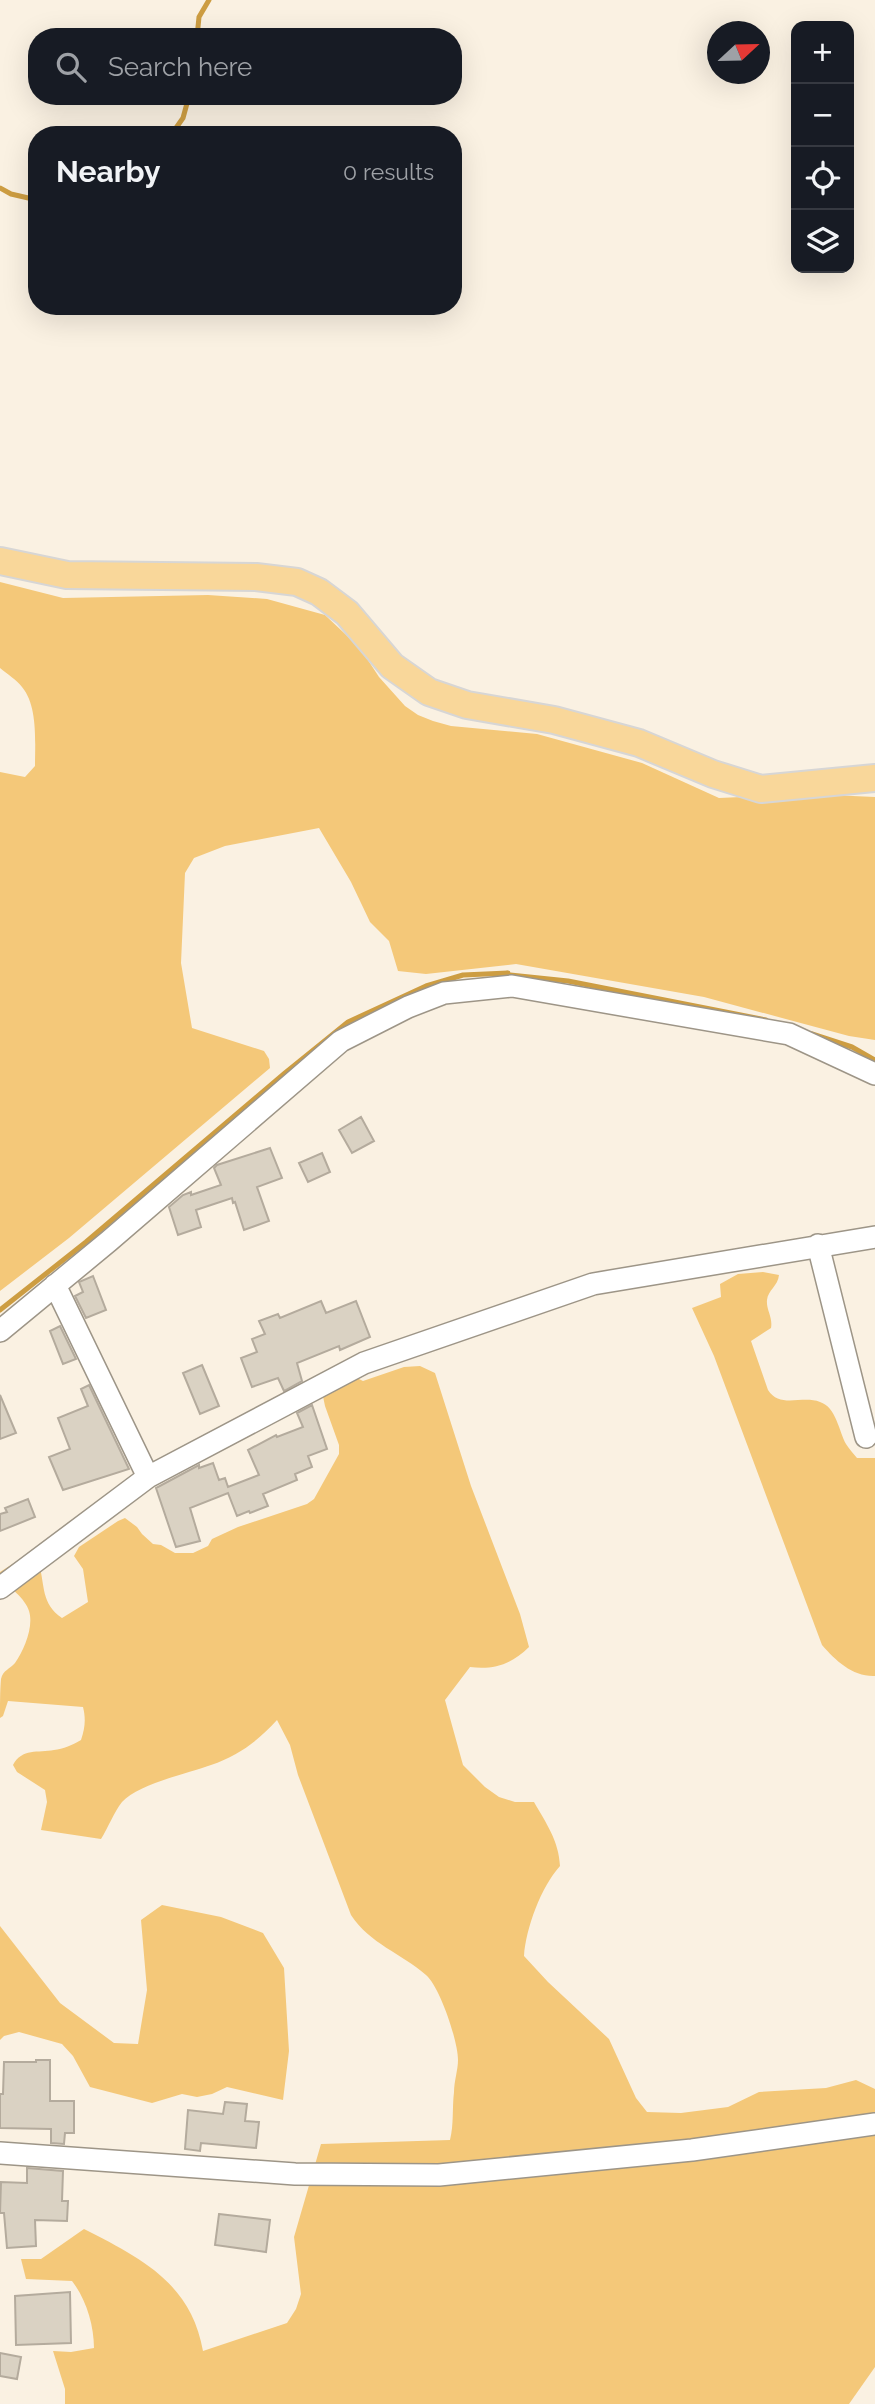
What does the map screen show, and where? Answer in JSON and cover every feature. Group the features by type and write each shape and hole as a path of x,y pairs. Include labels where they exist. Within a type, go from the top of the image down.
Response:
{"main road":[{"path":"0,561 67,575 256,577 297,582 319,592 346,612 392,666 429,692 467,705 554,720 639,743 713,774 761,789 875,778"}],"street":[{"path":"0,1331 341,1041 408,1007 443,993 512,986 789,1034 875,1074"},
{"path":"0,1588 148,1477 364,1363 593,1284 875,1237"},
{"path":"818,1245 866,1437"},
{"path":"55,1285 148,1477"},
{"path":"0,2153 295,2174 439,2175 692,2150 875,2124"}],"shaded area":[{"path":"0,582 63,598 208,595 267,599 325,615 360,648 379,677 405,706 433,721 451,726 537,734 642,763 719,798 808,794 875,797 875,1040 849,1036 704,997 516,964 426,974 398,971 389,941 370,922 351,882 319,828 225,846 194,858 185,873 181,963 192,1028 264,1051 270,1068 69,1238 0,1291 0,772 25,777 35,766 35,746 33,714 27,695 17,682 0,668"},
{"path":"763,1272 779,1275 767,1300 771,1328 751,1341 768,1390 779,1399 813,1400 825,1405 830,1409 846,1444 857,1458 875,1458 875,1676 852,1671 822,1645 714,1356 692,1308 721,1297 720,1284 738,1274"},
{"path":"420,1366 435,1373 471,1486 520,1614 529,1647 516,1658 502,1664 487,1668 470,1667 445,1700 463,1765 499,1797 515,1802 534,1802 557,1848 560,1866 536,1908 524,1956 609,2039 636,2098 647,2112 681,2113 728,2107 759,2092 826,2088 856,2080 875,2089 875,2367 849,2404 65,2404 65,2389 53,2351 71,2352 94,2348 88,2313 72,2281 26,2279 21,2259 41,2259 84,2229 144,2262 175,2290 197,2327 203,2351 287,2323 301,2294 294,2237 321,2144 450,2140 458,2060 447,2015 431,1981 416,1967 367,1934 351,1915 298,1775 290,1745 277,1720 255,1741 230,1757 151,1784 130,1796 119,1806 101,1839 41,1830 47,1802 45,1790 17,1772 13,1765 21,1756 31,1752 61,1749 81,1740 85,1724 84,1711 83,1707 8,1701 0,1718 1,1679 22,1652 29,1631 30,1617 24,1602 0,1577 0,1572 25,1556 39,1564 47,1600 55,1613 62,1618 88,1602 83,1569 74,1556 79,1547 118,1521 125,1518 153,1544 161,1545 175,1553 193,1553 208,1546 212,1539 238,1527 307,1504 314,1499 339,1454 339,1445 325,1406 320,1382 357,1378 363,1381 404,1367"},
{"path":"162,1905 221,1917 263,1933 284,1968 289,2051 283,2100 227,2087 212,2094 197,2097 182,2094 152,2103 90,2087 73,2056 62,2044 19,2032 4,2036 0,2040 0,1926 60,2003 114,2043 138,2044 147,1990 141,1920"}],"building":[{"path":"361,1117 374,1141 352,1153 339,1130"},
{"path":"270,1148 282,1178 257,1187 269,1221 244,1230 232,1198 196,1210 201,1227 178,1235 169,1207 183,1195 221,1185 214,1168 217,1165"},
{"path":"322,1153 330,1172 308,1182 299,1163"},
{"path":"93,1276 106,1310 86,1318 75,1296 83,1292 79,1282"},
{"path":"321,1301 326,1313 356,1301 370,1337 340,1350 339,1346 297,1363 302,1381 284,1391 278,1378 252,1387 241,1358 257,1352 252,1339 265,1334 259,1321 278,1314 280,1318"},
{"path":"60,1326 76,1359 63,1364 50,1331"},
{"path":"202,1365 219,1406 200,1414 183,1373"},
{"path":"89,1385 129,1469 63,1490 49,1457 70,1449 58,1418 88,1406 81,1389"},
{"path":"0,1395 16,1433 0,1439"},
{"path":"312,1405 327,1449 308,1456 312,1467 295,1474 297,1480 263,1494 268,1506 250,1513 249,1511 237,1516 228,1493 190,1508 200,1541 176,1547 156,1488 199,1465 199,1468 213,1463 219,1480 225,1478 228,1487 259,1475 248,1450 276,1435 277,1437 303,1427 297,1413"},
{"path":"28,1499 35,1517 0,1531 0,1514 7,1512 5,1508"},
{"path":"50,2060 50,2101 74,2101 74,2133 65,2133 64,2144 51,2143 51,2129 0,2128 4,2062"},
{"path":"225,2102 247,2104 245,2121 259,2122 256,2148 201,2143 200,2151 185,2149 188,2110 223,2114"},
{"path":"27,2168 63,2171 62,2201 68,2201 67,2221 35,2220 36,2246 7,2248 4,2213 0,2213 1,2182 27,2183"},
{"path":"219,2214 270,2220 266,2252 215,2245"},
{"path":"70,2292 71,2343 16,2345 15,2296"},
{"path":"0,2353 21,2357 17,2379 0,2376"}],"waterway":[{"path":"198,28 199,17 209,0"},
{"path":"177,126 187,105"},
{"path":"0,188 28,198"},
{"path":"0,1310 86,1242 348,1022 426,986 463,975 508,973 500,974 568,981 766,1020"},
{"path":"812,1034 852,1047 875,1060"}]}
